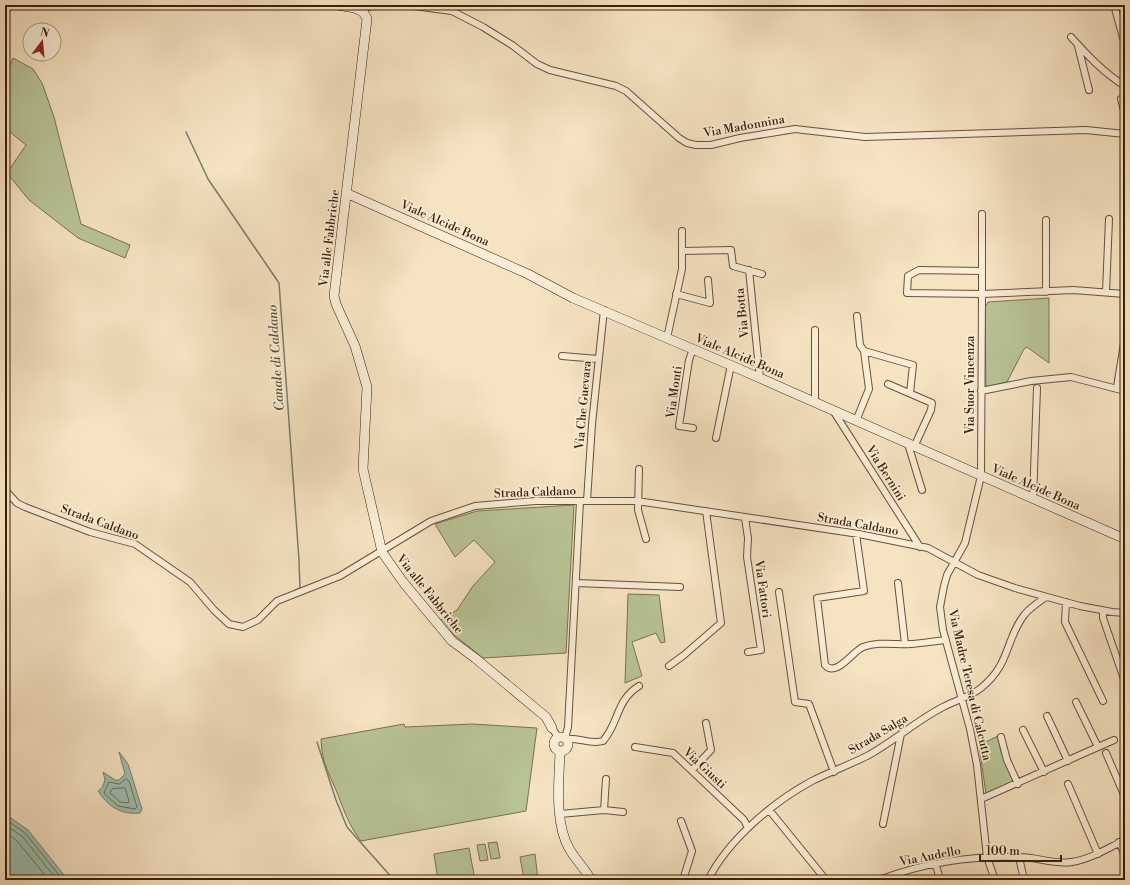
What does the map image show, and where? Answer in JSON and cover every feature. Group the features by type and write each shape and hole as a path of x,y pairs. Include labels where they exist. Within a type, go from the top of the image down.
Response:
{"street":[{"path":"5,8 13,5"},
{"path":"338,5 361,9 376,5"},
{"name":"Via Madonnina","path":"406,5 452,11 483,27 512,45 537,64 550,70 616,86 626,91 679,138 696,145 711,145 795,128 865,137 1086,130 1125,134"},
{"path":"1114,5 1125,45"},
{"name":"Via alle Fabbriche","path":"361,9 367,19 334,296 336,304 355,346 367,387 363,469 382,552 403,582 452,641 475,658 546,717 552,728"},
{"path":"1071,37 1111,77 1125,86"},
{"path":"1078,44 1089,90"},
{"path":"1121,99 1125,114"},
{"name":"Viale Alcide Bona","path":"346,193 528,274 573,298 731,365 1125,539"},
{"name":"Via Suor Vincenza","path":"981,476 982,214"},
{"path":"1106,292 1109,219"},
{"path":"1046,220 1046,292"},
{"path":"667,338 683,251 682,231"},
{"path":"683,251 732,250 733,266 762,274"},
{"name":"Via Botta","path":"749,270 760,378"},
{"path":"982,270 919,270 908,276 907,293 982,294 1073,290 1125,294"},
{"path":"676,294 710,303 708,280"},
{"name":"Via Che Guevara","path":"587,501 598,359 604,310"},
{"path":"856,421 869,389 864,350 860,345 857,316"},
{"path":"815,330 815,402"},
{"path":"1117,387 1125,337"},
{"name":"Via Monti","path":"693,349 689,360 679,426 693,428"},
{"path":"864,350 913,364 910,393"},
{"path":"562,356 598,359"},
{"path":"716,438 731,365"},
{"path":"981,391 1031,381 1071,377 1117,387 1125,391"},
{"path":"888,384 930,402 932,406 911,445 922,490"},
{"path":"1033,499 1037,388"},
{"name":"Via Bernini","path":"833,410 920,546"},
{"path":"639,468 637,500 638,510 646,539"},
{"name":"Via Madre Teresa di Calcutta","path":"981,476 965,543 944,586 940,607 946,640 963,698 977,765 987,857 995,880"},
{"name":"Strada Caldano","path":"5,490 17,503 25,507 90,532 135,544 190,582 214,610 229,624 243,627 258,620 277,602 340,576 431,521 475,506 536,501 637,500 745,518 856,534 920,546 994,581 1066,602 1125,613"},
{"path":"563,738 568,727 580,501"},
{"path":"669,666 721,623 706,511"},
{"name":"Via Fattori","path":"745,518 748,538 747,557 761,650 748,652"},
{"path":"856,534 864,590 817,598 823,662 827,667 834,668 846,663 858,650 868,646 894,642 905,644 946,640"},
{"path":"576,583 680,587"},
{"path":"898,583 905,644"},
{"path":"779,592 795,702 809,704 834,772"},
{"name":"Strada Salga","path":"708,880 723,853 748,828 812,781 868,755 944,707 981,688 1000,669 1020,621 1030,609 1046,597"},
{"path":"1066,602 1065,622 1103,702"},
{"path":"1103,610 1103,618 1125,682"},
{"path":"591,880 570,850 564,837 560,814 560,752 557,751 553,745 555,739 563,738 574,738 593,742 603,741 624,699 629,692 638,686"},
{"path":"1076,702 1098,747"},
{"path":"1048,716 1068,761"},
{"path":"692,770 711,750 706,723"},
{"path":"552,728 563,738"},
{"path":"1023,730 1044,772"},
{"path":"884,824 901,734"},
{"path":"1001,737 1007,760 1018,784"},
{"path":"981,799 1018,784 1114,740"},
{"name":"Via Giusti","path":"635,747 673,753 744,820 748,828"},
{"path":"1106,753 1125,797"},
{"path":"604,810 606,779"},
{"path":"1068,784 1098,854"},
{"path":"560,814 604,810 623,812"},
{"path":"770,811 826,880"},
{"path":"681,821 692,852 683,880"},
{"path":"1122,841 1125,855"},
{"name":"Via Audello","path":"879,880 910,870 987,857 1019,857 1071,862 1098,854 1122,841"},
{"path":"1019,857 1024,880"},
{"path":"936,865 940,880"}],"green space":[{"path":"13,58 33,69 42,83 54,117 81,224 130,245 125,258 78,238 29,200 7,173 26,145 5,128 5,78"},
{"path":"1049,298 1049,363 1027,347 1024,349 1007,382 986,387 985,307 988,302"},
{"path":"574,505 566,653 483,658 439,621 457,610 473,586 495,562 474,540 455,557 435,524 477,511"},
{"path":"628,594 659,595 665,642 661,643 656,633 632,642 642,676 625,683"},
{"path":"404,724 405,727 472,724 537,728 526,811 361,841 348,819 326,768 321,739"},
{"path":"998,736 1001,752 1003,751 1014,783 986,794 979,745"},
{"path":"497,842 500,858 491,859 488,843"},
{"path":"485,844 488,860 480,861 477,845"},
{"path":"469,848 475,880 438,880 434,854"},
{"path":"535,854 538,880 524,880 520,857"}],"water":[{"path":"119,752 128,764 142,809 140,813 126,813 115,808 106,801 98,791 102,788 105,780 103,772 115,780 119,780 125,774"},
{"path":"5,814 28,830 68,880 5,880"}],"waterway":[{"name":"Canale di Caldano","path":"186,132 208,179 279,283 299,560 300,588 296,590"},
{"path":"317,742 336,800 347,827 394,880"}]}
